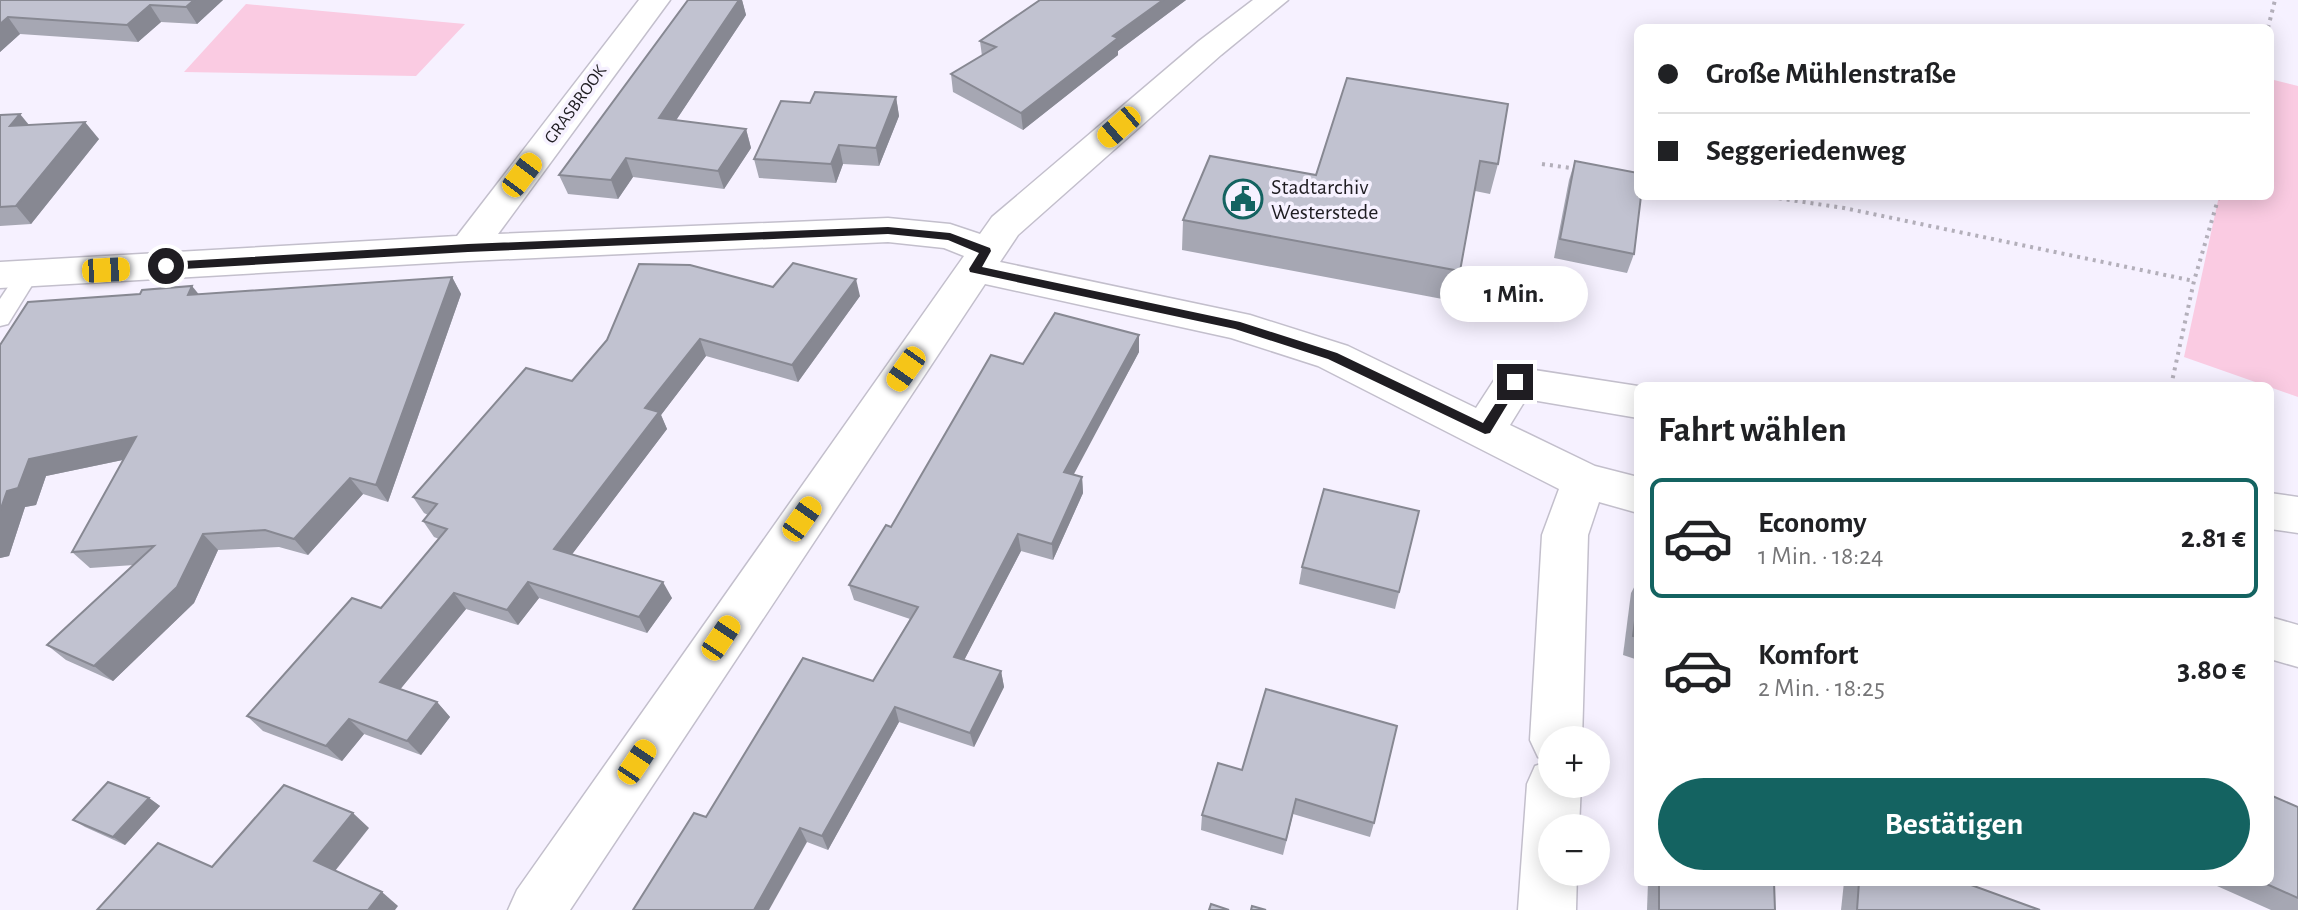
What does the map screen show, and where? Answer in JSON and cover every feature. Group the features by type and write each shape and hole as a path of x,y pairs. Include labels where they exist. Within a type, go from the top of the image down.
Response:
{"street":[{"name":"GRASBROOK","path":"468,248 655,0"},
{"path":"537,910 1005,226 1210,48 1273,0"},
{"path":"14,275 468,248 888,230 950,236 980,260 1236,325 1333,356 1584,481 1634,494"},
{"path":"1485,430 1515,382 1634,401"},
{"path":"1557,726 1565,535 1584,481"},
{"path":"2274,512 2298,515"},
{"path":"2274,639 2298,646"},
{"path":"1547,910 1553,798"}],"lane":[{"path":"0,318 14,275"}],"path":[{"path":"2269,24 2275,0"},
{"path":"1542,164 1583,170"},
{"path":"1790,200 1844,208 2194,281"},
{"path":"2172,382 2194,281 2218,200"}],"shaded area":[{"path":"246,4 465,24 416,76 184,72"},
{"path":"2274,80 2298,86 2298,397 2274,389 2274,382 2255,382 2184,357 2218,200 2274,200"}],"building":[{"path":"0,0 194,0 186,7 150,5 127,25 8,17 0,24"},
{"path":"688,0 739,0 659,118 746,129 718,171 626,158 611,180 559,175"},
{"path":"1040,0 1163,0 1113,36 1118,38 1021,113 951,74 996,47 980,41"},
{"name":"Stadtarchiv Westerstede","path":"1347,78 1508,104 1498,164 1480,161 1460,271 1183,220 1210,156 1316,175"},
{"path":"815,92 896,97 876,148 839,145 831,164 754,159 781,101 810,103"},
{"path":"20,114 10,126 85,122 16,206 0,207 0,115"},
{"path":"1575,161 1634,172 1634,200 1641,200 1634,254 1560,239"},
{"path":"793,263 856,279 792,365 700,339 645,408 659,412 554,549 663,582 639,617 528,582 507,610 454,593 380,682 437,702 407,741 349,719 326,746 247,716 352,598 381,608 447,529 423,521 437,504 413,497 526,368 572,381 607,340 639,264 690,265 773,287"},
{"path":"452,277 376,485 350,478 294,539 265,530 203,534 177,587 94,666 47,645 154,546 72,552 136,437 29,459 18,488 7,491 0,511 0,345 28,302 140,294 142,290 192,286 188,295"},
{"path":"1055,313 1139,335 1064,472 1082,477 1052,544 1018,534 954,657 1001,671 970,733 895,707 822,836 800,828 754,910 633,910 694,813 706,817 803,658 873,681 918,607 849,585 886,525 891,527 991,355 1023,364"},
{"path":"1324,489 1419,511 1399,592 1302,567"},
{"path":"1266,689 1397,726 1374,823 1296,799 1286,840 1202,815 1218,763 1242,770"},
{"path":"108,782 149,798 113,837 73,820"},
{"path":"284,785 353,813 314,861 382,892 368,910 97,910 158,843 212,867"},
{"path":"2274,797 2298,807 2298,898 2271,886 2274,886"},
{"path":"1659,886 1774,886 1775,910 1659,910"},
{"path":"1859,886 1974,886 2040,910 1857,910"},
{"path":"1211,904 1229,910 1209,910"}],"place":[{"name":"Stadtarchiv Westerstede","path":"1243,199"}],"route":[{"path":"166,266 468,248 888,230 950,236 986,251 974,269 1236,325 1333,356 1485,430 1515,382"}]}
